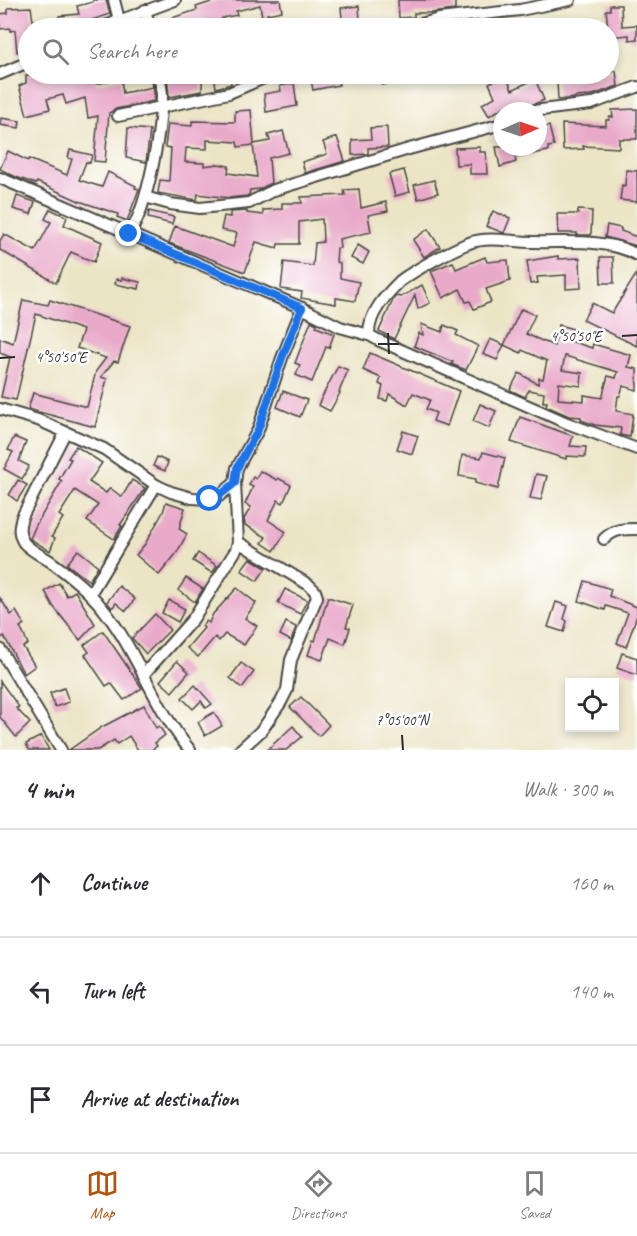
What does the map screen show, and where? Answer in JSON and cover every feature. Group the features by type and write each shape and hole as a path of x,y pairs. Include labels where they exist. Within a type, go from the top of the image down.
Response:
{"street":[{"path":"114,0 118,18"},
{"path":"124,18 175,0"},
{"path":"448,18 520,10 570,0"},
{"path":"145,10 147,18"},
{"path":"0,74 18,66"},
{"path":"129,234 145,197 155,152 162,96 160,84"},
{"path":"118,116 229,93 250,84"},
{"path":"547,109 591,104 637,87"},
{"path":"145,197 170,204 200,208 249,203 274,190 493,126"},
{"path":"0,178 352,331 369,330"},
{"path":"369,330 379,307 400,281 468,244 492,238 530,242 580,242 626,249 637,255"},
{"path":"144,674 192,619 236,550 238,542 235,483 237,468 258,430 282,358 302,308"},
{"path":"369,330 378,340 567,423 637,449"},
{"path":"0,409 38,420 104,449 156,485 182,495 210,499 219,496 235,483"},
{"path":"65,433 22,517 19,528 24,543 62,569 90,594 127,645 166,718 190,750"},
{"path":"90,594 156,485"},
{"path":"604,539 612,532 637,529"},
{"path":"238,542 309,585 317,597 291,660 287,690 282,702 246,749"},
{"path":"0,649 61,750"}],"building":[{"path":"93,0 106,0 110,14 98,18 59,18 59,16 79,14 77,6 93,2"},
{"path":"217,0 280,0 282,11 267,14 269,18 262,18 260,5 236,11 237,15 222,18 172,18 197,10 196,7"},
{"path":"398,0 455,0 455,10 414,13 414,17 399,18"},
{"path":"610,5 621,5 622,26 637,25 637,39 629,40 629,35 619,36 619,18 607,18 606,10 610,10"},
{"path":"359,6 360,18 342,18 341,8"},
{"path":"31,7 33,18 18,18 18,52 15,30 0,29 0,14 8,13 8,8"},
{"path":"24,84 122,84 123,93 153,87 153,84 154,101 116,109 109,113 105,162 94,161 98,116 88,118 85,98 66,104 63,95 47,99 50,109 27,115 19,86"},
{"path":"168,84 202,84 202,91 169,97"},
{"path":"215,84 231,84 216,88"},
{"path":"294,84 297,106 266,112 264,94 281,91 280,86"},
{"path":"312,84 339,85 313,90"},
{"path":"489,84 510,84 512,90 525,84 537,84 544,100 539,102 493,102 493,114 489,116 482,104 495,97"},
{"path":"557,84 618,84 618,86 590,96 558,100"},
{"path":"637,109 637,139 619,139 619,148 583,146 584,149 563,150 562,124 606,126 606,120 613,117 612,110"},
{"path":"251,110 254,144 270,141 268,135 283,131 289,153 269,158 271,183 260,189 250,190 247,196 229,198 198,194 197,200 158,193 160,180 169,181 171,148 165,147 168,124 192,126 192,121 235,122 235,111","holes":["207,140 237,142 238,147 253,145 257,177 228,173 229,166 218,164 204,166 204,163 185,162 186,148 207,149"]},
{"path":"1,118 20,121 19,128 0,125"},
{"path":"549,126 554,146 548,147 547,151 547,127"},
{"path":"387,127 388,147 368,148 368,154 352,155 352,140 371,139 370,128"},
{"path":"128,128 150,130 146,162 126,158"},
{"path":"337,137 345,161 305,173 302,162 327,154 323,142"},
{"path":"480,147 480,152 486,152 487,174 470,174 470,164 456,165 455,148"},
{"path":"70,150 92,155 90,163 86,162 79,180 102,187 108,172 139,189 127,221 117,217 118,214 0,169 8,151 67,175 72,159 68,158"},
{"path":"498,156 520,156 515,157 516,162 500,167"},
{"path":"404,170 410,192 395,196 389,174"},
{"path":"626,170 637,171 637,202 620,200 622,185 625,186"},
{"path":"434,180 438,193 418,199 414,185"},
{"path":"359,189 361,208 386,202 388,211 368,215 371,232 339,239 340,248 337,248 336,262 340,263 340,278 359,282 355,301 336,298 336,304 301,298 302,292 281,289 284,262 313,266 315,243 323,242 322,219 299,222 299,244 278,244 277,248 256,242 245,272 169,243 175,226 233,247 237,233 221,230 224,216 230,217 230,212 247,211 247,213 263,215 263,210 282,209 282,203 302,203 301,197 345,195 344,190"},
{"path":"17,196 35,202 31,214 13,209"},
{"path":"50,209 67,217 64,225 102,242 94,262 71,252 56,283 0,250 0,241 4,234 35,251 51,222 45,219"},
{"path":"578,210 592,211 591,235 558,233 557,214 578,214"},
{"path":"149,211 174,217 172,224 148,218"},
{"path":"493,211 510,218 504,233 486,226"},
{"path":"607,225 621,228 621,231 637,237 637,246 605,237"},
{"path":"428,229 440,247 424,257 413,240"},
{"path":"358,245 369,252 363,264 351,258"},
{"path":"558,256 558,259 580,258 581,288 566,289 566,275 537,277 538,283 530,284 527,261"},
{"path":"485,257 487,262 508,260 510,281 486,289 491,302 474,309 470,301 466,302 460,289 443,298 431,271 453,262 456,269"},
{"path":"600,257 613,257 614,283 601,283"},
{"path":"637,273 637,346 583,320 592,303 612,313"},
{"path":"122,278 140,282 139,289 115,284 116,279 122,280"},
{"path":"422,285 430,303 418,309 415,295 394,339 379,331 394,298 401,297"},
{"path":"23,300 48,305 50,300 130,326 118,362 114,361 101,377 107,379 95,427 28,409 33,393 87,407 96,371 106,358 77,348 83,330 36,314 16,400 1,397 10,357 0,353 0,338 13,343"},
{"path":"521,309 535,315 526,334 554,346 559,325 573,329 570,341 592,348 593,344 631,355 628,367 637,369 637,390 623,386 618,396 616,411 633,414 630,437 620,435 621,428 595,425 581,420 581,417 569,416 546,406 547,402 543,402 544,393 529,390 525,397 510,390 519,373 538,384 539,378 543,379 547,361 522,350 521,353 504,345","holes":["565,356 618,372 616,378 608,376 602,398 584,395 584,401 558,399 559,383 581,386 582,373 562,370"]},
{"path":"311,321 317,324 316,327 334,334 329,348 326,347 312,382 296,375 300,365 295,363"},
{"path":"421,324 442,332 444,325 458,331 456,335 478,346 466,370 451,364 453,362 414,346 419,333 423,335"},
{"path":"490,339 504,345 497,360 483,354"},
{"path":"370,353 459,391 447,426 433,421 436,413 426,409 430,400 413,393 407,405 389,394 387,401 380,399 383,386 379,384 381,378 363,370"},
{"path":"338,366 348,370 340,393 330,411 318,405"},
{"path":"283,391 307,400 300,417 277,407"},
{"path":"480,404 496,411 489,428 473,421"},
{"path":"520,417 573,436 570,446 586,447 585,457 566,456 566,459 511,442"},
{"path":"403,431 418,436 412,454 397,449"},
{"path":"14,437 26,442 19,461 29,466 22,479 4,469 13,452 8,450"},
{"path":"76,446 102,463 89,482 106,493 110,488 122,497 132,480 145,488 120,525 122,526 114,539 87,521 98,505 75,490 59,515 63,518 52,536 55,538 50,551 30,539 62,481 59,479"},
{"path":"483,452 505,458 498,489 475,483 476,479 459,476 462,455 481,458"},
{"path":"157,457 168,462 165,471 153,466"},
{"path":"260,471 291,485 283,503 278,500 268,520 286,532 274,551 262,543 266,537 245,525 244,519 251,507 245,504 253,487 249,485"},
{"path":"536,474 547,476 541,500 530,498"},
{"path":"18,480 27,485 17,501 9,495"},
{"path":"166,502 185,508 179,529 187,534 176,554 159,575 136,555 145,544"},
{"path":"78,550 98,566 89,581 67,564"},
{"path":"198,553 217,566 212,573 193,561"},
{"path":"250,558 266,568 257,581 241,570"},
{"path":"186,578 203,589 195,602 178,590"},
{"path":"585,581 611,589 609,596 637,607 637,615 626,647 617,643 628,613 606,606 605,610 579,601"},
{"path":"59,583 67,596 75,591 95,624 80,640 53,606 45,591"},
{"path":"119,586 135,599 126,611 116,603 112,608 107,602"},
{"path":"237,588 256,603 245,618 257,626 244,645 225,634 219,641 215,637 198,657 187,648 204,628 202,626 206,621 209,623 213,614"},
{"path":"285,589 307,600 300,614 278,603"},
{"path":"328,597 353,605 346,627 350,628 345,644 330,638 322,660 308,655 313,640 315,641"},
{"path":"0,598 11,615 16,611 24,624 20,627 28,644 23,647 35,666 24,674 4,636 0,639"},
{"path":"169,600 185,609 178,622 162,613"},
{"path":"556,602 568,606 564,619 567,621 564,632 548,627"},
{"path":"155,614 170,630 146,654 132,638"},
{"path":"286,622 296,627 291,641 280,635"},
{"path":"103,631 142,688 124,700 111,683 106,686 85,655 89,652 84,645"},
{"path":"622,653 637,658 637,675 617,668"},
{"path":"177,661 189,672 172,692 160,681"},
{"path":"241,663 254,672 242,688 230,678"},
{"path":"0,681 19,707 16,708 30,723 16,737 0,717"},
{"path":"195,685 212,704 206,708 201,701 193,709 182,698"},
{"path":"64,688 69,702 55,707 50,693"},
{"path":"301,697 329,725 319,736 290,707"},
{"path":"144,705 156,728 159,726 165,735 155,743 157,746 151,750 138,750 129,736 117,744 114,740 98,750 69,750 102,727"},
{"path":"214,712 222,726 205,736 198,722"},
{"path":"293,726 302,737 286,750 267,750"},
{"path":"41,736 49,750 29,750 26,744"}],"route":[{"path":"129,234 302,308 282,358 258,430 237,468 235,483 219,496 210,499"}]}
